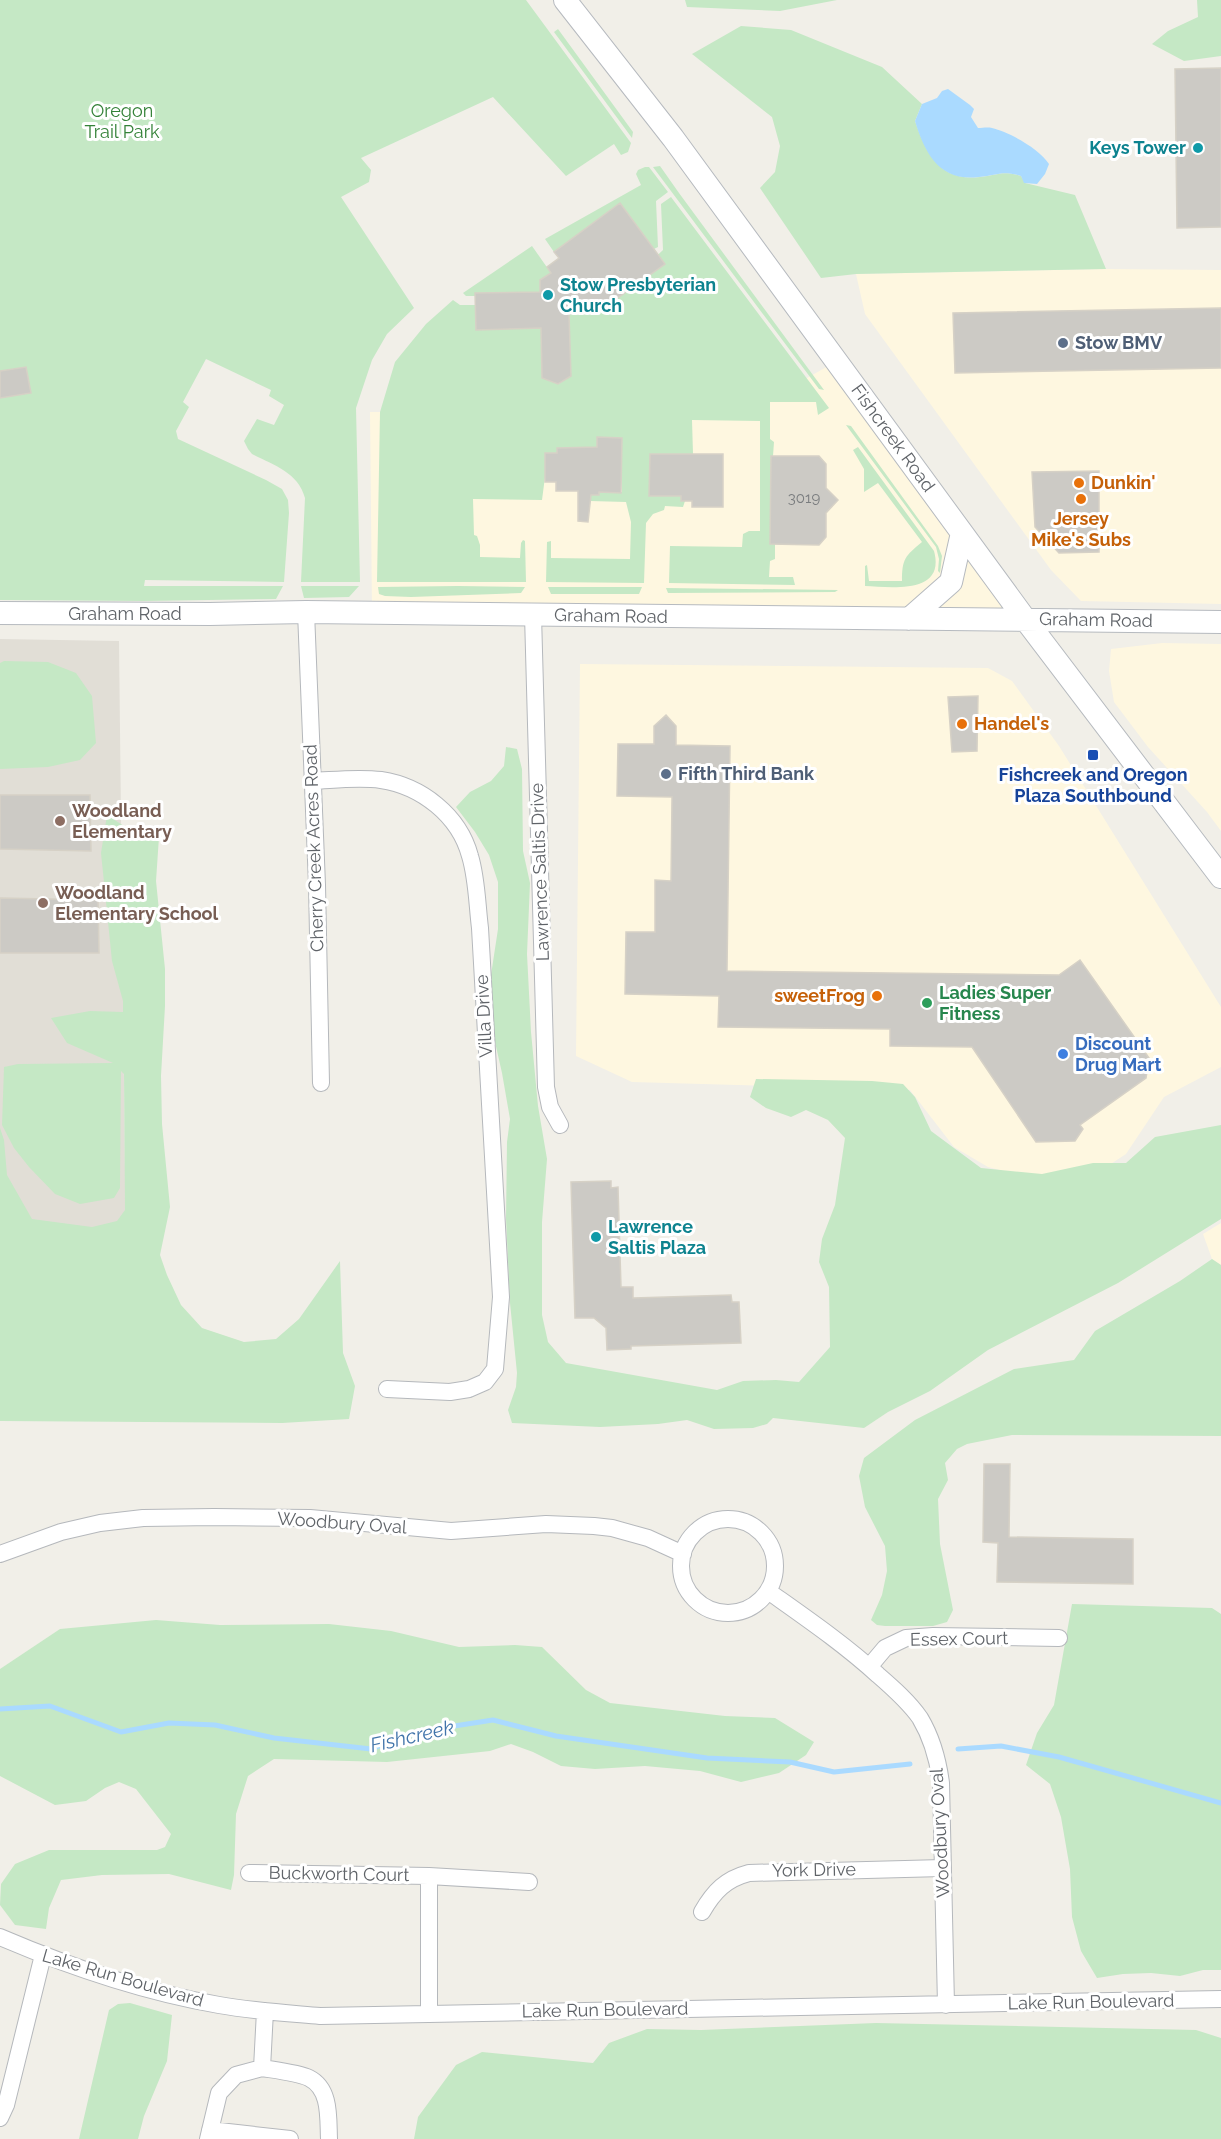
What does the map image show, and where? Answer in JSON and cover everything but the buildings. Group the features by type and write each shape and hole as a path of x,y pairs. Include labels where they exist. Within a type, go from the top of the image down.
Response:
{"main road":[{"name":"Fishcreek Road","path":"564,0 673,138 1025,619 1221,877"},
{"path":"909,619 951,582 962,533"},
{"name":"Graham Road","path":"0,613 306,612 1221,622"}],"street":[{"name":"Cherry Creek Acres Road","path":"306,612 321,1083"},
{"name":"Lawrence Saltis Drive","path":"533,615 546,1087 550,1107 560,1125"},
{"name":"Villa Drive","path":"312,781 364,779 397,784 426,796 444,811 455,825 470,853 480,928 501,1297 495,1369 485,1382 469,1389 450,1392 387,1389"},
{"name":"Woodbury Oval","path":"0,1554 61,1532 100,1523 143,1518 214,1516 310,1518 451,1531 546,1524 594,1526 612,1528 648,1538 683,1554"},
{"path":"730,1518 751,1524 767,1539 771,1549 774,1572 768,1591 757,1604 737,1613 718,1612 708,1609 693,1599 687,1591 680,1570 683,1554 699,1529 708,1523 730,1518"},
{"name":"Woodbury Oval","path":"768,1591 834,1638 869,1667 911,1707 930,1737 941,1784 946,2005"},
{"name":"Essex Court","path":"869,1667 885,1648 906,1638 933,1636 1059,1638"},
{"name":"York Drive","path":"702,1912 717,1890 728,1881 749,1873 943,1868"},
{"name":"Buckworth Court","path":"249,1873 429,1876 530,1882"},
{"name":"Buckworth Court","path":"429,1876 429,2013"},
{"name":"Lake Run Boulevard","path":"0,1937 78,1968 179,1996 217,2005 320,2016 1221,1999"},
{"path":"0,2118 6,2105 43,1955"},
{"path":"261,2068 265,2011"},
{"path":"290,2139 209,2135 219,2092 236,2074 261,2068 310,2078 324,2092 329,2139"}],"shaded area":[{"path":"1106,269 1221,270 1221,604 1081,601 1051,570 865,314 856,274"},
{"path":"837,361 1025,619 372,613 370,412 745,413"},
{"name":"Woodland Elementary","path":"0,639 119,641 126,1261 0,1261"},
{"path":"1162,643 1221,644 1221,831 1207,812 1148,747 1114,702 1109,671 1111,649"},
{"path":"580,664 988,668 1012,681 1059,746 1221,1007 1221,1067 1164,1097 1126,1154 1091,1177 1047,1182 988,1167 954,1147 910,1090 632,1082 576,1056"},
{"path":"1221,1223 1221,1265 1212,1259 1203,1234"}],"green space":[{"name":"Oregon Trail Park","path":"0,0 526,0 631,143 628,152 621,155 614,144 566,176 493,97 361,158 371,170 369,182 341,197 414,308 387,334 372,360 356,408 360,582 301,582 305,498 302,489 284,470 252,454 244,441 257,419 274,425 284,405 269,396 271,390 206,359 183,402 189,407 176,431 178,439 282,489 288,500 289,513 284,582 145,580 144,586 283,586 276,599 0,600"},
{"path":"685,0 837,0 780,11 687,7"},
{"path":"1197,0 1221,0 1221,56 1184,61 1152,44 1168,31 1198,17"},
{"path":"741,26 791,30 882,67 922,104 915,121 930,154 945,170 966,177 1015,174 1021,176 1025,183 1075,195 1106,269 856,274 821,278 760,188 775,172 780,146 772,117 692,54"},
{"path":"558,29 633,132 632,138 554,32"},
{"path":"660,166 824,390 819,389 653,167"},
{"path":"649,167 668,192 656,201 658,247 654,249 620,204 554,252 545,239 641,185 636,174 638,170"},
{"path":"671,197 829,408 818,415 816,402 770,402 770,439 774,442 773,456 771,456 770,544 775,544 775,559 770,561 769,577 793,577 795,585 669,583 670,546 742,547 743,534 749,531 760,531 760,421 692,420 693,454 650,454 650,496 681,496 681,501 685,501 683,507 665,506 664,510 653,514 646,523 644,583 546,582 547,542 551,541 551,558 630,559 631,522 626,502 590,501 591,495 599,492 622,492 622,438 598,437 597,447 557,448 557,453 545,477 542,500 473,499 474,535 477,536 480,545 480,557 520,558 521,543 525,541 526,582 377,582 380,412 395,362 426,324 453,300 460,305 475,305 476,330 541,328 542,377 559,384 571,375 569,315 588,300 598,312 663,250 661,204"},
{"path":"532,246 551,273 540,280 540,292 475,293 475,296 466,296 463,293"},
{"path":"846,425 851,426 938,546 942,556 940,573 936,547"},
{"path":"858,447 934,551 936,565 932,575 924,582 901,587 865,586 865,566 867,565 869,581 902,581 906,558 922,542 878,483 864,492 864,469 853,450"},
{"path":"301,586 359,586 349,597 304,598"},
{"path":"378,587 525,587 521,593 411,597 385,596 379,594"},
{"path":"548,587 642,587 639,594 551,594"},
{"path":"666,588 838,590 835,592 668,593"},
{"path":"4,661 48,662 76,673 92,696 96,743 80,760 48,767 0,769 0,663"},
{"path":"506,747 517,749 522,769 523,851 530,883 527,954 531,1032 538,1106 547,1159 542,1222 542,1315 548,1342 566,1363 717,1390 743,1381 799,1382 830,1347 829,1287 819,1262 822,1239 835,1205 845,1138 828,1120 806,1110 791,1117 766,1108 750,1097 756,1079 872,1081 903,1084 915,1097 931,1131 981,1168 1042,1174 1093,1163 1126,1163 1155,1137 1221,1125 1221,1219 1118,1283 988,1350 930,1391 888,1412 864,1428 773,1418 767,1424 753,1428 714,1429 687,1420 600,1427 512,1423 508,1410 516,1387 517,1373 510,1303 506,1218 507,1142 510,1119 490,1020 491,975 498,929 498,882 489,855 456,807 470,792 491,781 504,766"},
{"path":"107,815 130,830 159,837 156,881 165,969 161,1076 162,1124 170,1207 160,1255 167,1275 181,1305 202,1328 244,1342 276,1339 299,1319 340,1261 343,1353 355,1386 349,1419 282,1423 0,1421 0,1128 4,1140 7,1175 32,1219 92,1227 117,1221 125,1210 124,1074 121,1071 120,1188 114,1198 80,1204 55,1194 14,1148 2,1125 4,1067 18,1064 113,1063 67,1043 51,1018 90,1011 123,1012 123,1001 112,961 101,853"},
{"path":"1212,1259 1221,1265 1221,1436 1012,1435 967,1444 957,1449 945,1463 948,1480 938,1499 940,1544 953,1610 947,1622 933,1626 885,1626 877,1625 871,1620 882,1595 887,1571 885,1546 865,1507 859,1476 864,1458 915,1420 1014,1369 1074,1360 1095,1331 1180,1281"},
{"path":"1072,1604 1212,1608 1221,1614 1221,1970 1203,1970 1180,1976 1151,1973 1097,1978 1081,1951 1072,1917 1070,1869 1061,1817 1050,1784 1026,1765 1037,1733 1054,1705"},
{"path":"156,1620 220,1625 329,1624 391,1631 459,1647 515,1645 542,1647 586,1690 610,1703 725,1716 775,1718 814,1742 806,1755 779,1773 741,1782 700,1771 645,1766 595,1769 561,1766 511,1744 490,1751 387,1762 274,1759 248,1776 236,1814 234,1875 231,1890 169,1874 102,1875 61,1880 49,1908 46,1929 15,1925 0,1905 1,1884 15,1864 49,1850 157,1850 165,1847 171,1834 136,1789 119,1782 86,1801 55,1805 0,1776 0,1669 60,1629"},
{"path":"130,2003 172,2015 167,2061 144,2116 138,2139 79,2139 109,2010 118,2004"},
{"path":"876,2023 1196,2030 1221,2038 1221,2139 414,2139 418,2117 456,2065 482,2052 593,2063 609,2043 647,2029 701,2030"}],"water":[{"path":"948,89 974,109 971,117 978,128 990,128 1007,133 1024,142 1045,158 1049,164 1037,184 1024,183 1021,176 1009,173 979,177 954,175 936,163 929,155 915,121 922,104 937,98 942,91"}],"waterway":[{"name":"Fishcreek","path":"0,1709 50,1706 121,1732 169,1723 215,1725 274,1738 371,1749 422,1731 493,1720 556,1736 707,1758 790,1762 834,1772 910,1764"},
{"path":"958,1749 1001,1746 1059,1757 1221,1803"}],"place":[{"name":"Keys Tower","path":"1198,148"},
{"name":"Stow Presbyterian Church","path":"548,295"},
{"name":"Stow BMV","path":"1063,343"},
{"name":"Dunkin'","path":"1079,483"},
{"name":"Jersey Mike's Subs","path":"1081,499"},
{"name":"Handel's","path":"962,724"},
{"name":"Fishcreek and Oregon Plaza Southbound","path":"1093,755"},
{"name":"Fifth Third Bank","path":"666,774"},
{"name":"Woodland Elementary","path":"60,821"},
{"name":"Woodland Elementary School","path":"43,903"},
{"name":"sweetFrog","path":"877,996"},
{"name":"Ladies Super Fitness","path":"927,1003"},
{"name":"Discount Drug Mart","path":"1063,1054"},
{"name":"Lawrence Saltis Plaza","path":"596,1237"}]}
